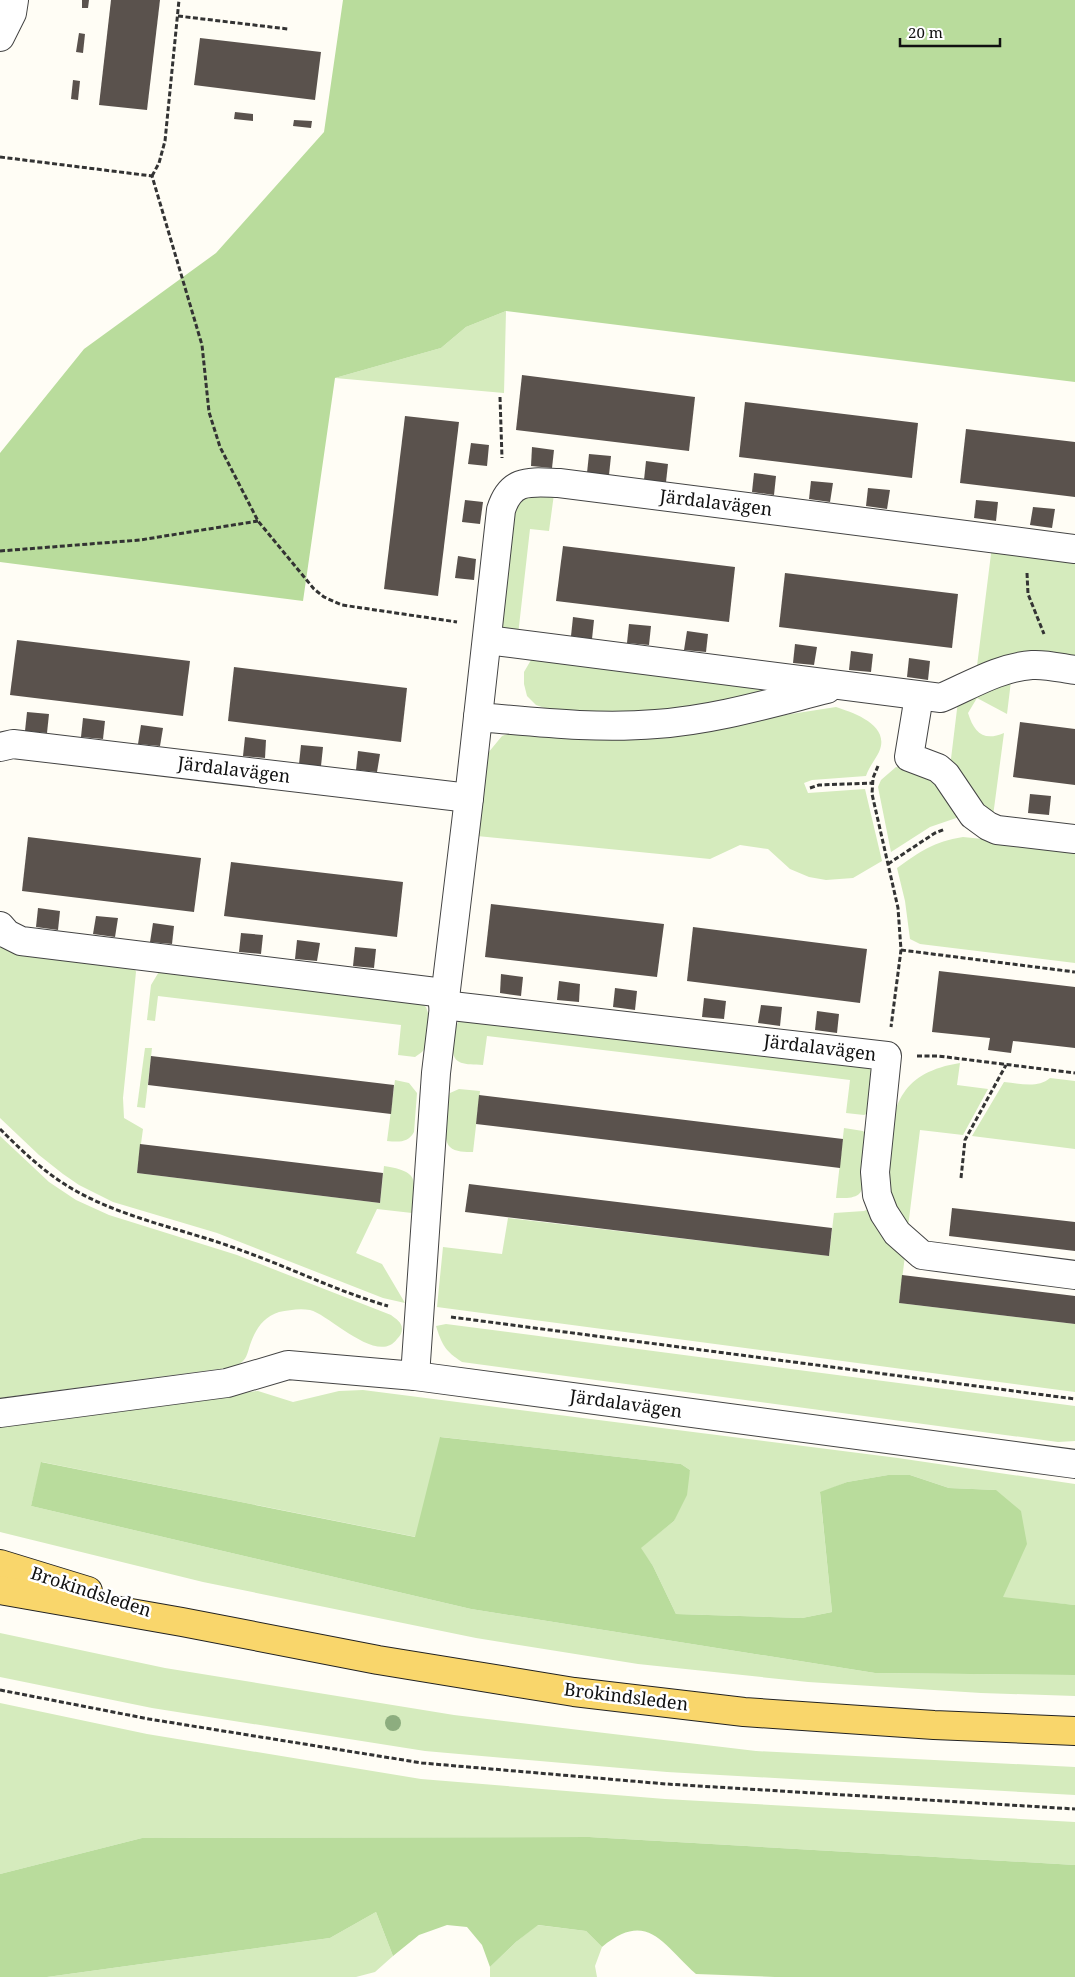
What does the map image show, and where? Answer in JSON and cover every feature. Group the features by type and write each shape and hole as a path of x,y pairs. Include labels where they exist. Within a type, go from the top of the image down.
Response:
{"main road":[{"name":"Brokindsleden","path":"0,1564 182,1622"},
{"name":"Brokindsleden","path":"0,1590 182,1622 378,1660 574,1692 753,1713 934,1726 1075,1731"}],"street":[{"path":"0,37 12,13 14,0"},
{"name":"Järdalavägen","path":"509,493 515,487 528,482 558,483 1075,549"},
{"path":"415,1376 436,1073 501,510 505,497 509,493"},
{"path":"487,634 941,698 1019,666 1035,665 1066,668"},
{"path":"478,717 584,726 657,724 738,712 843,685"},
{"path":"919,696 909,757 938,768 946,775 973,815 997,830 1075,839"},
{"name":"Järdalavägen","path":"0,747 13,744 469,798"},
{"name":"Järdalavägen","path":"0,926 7,934 21,941 444,999 887,1056 875,1172 877,1195 884,1213 897,1233 922,1255 1075,1275"},
{"name":"Järdalavägen","path":"0,1413 226,1383 288,1365 415,1376 1075,1464"}],"path":[{"path":"179,0 165,141 159,162 152,176 202,344 210,412 220,447 258,521 314,589 324,597 342,605 487,634"},
{"path":"178,16 288,29"},
{"path":"0,157 152,176"},
{"path":"500,397 503,477 509,493"},
{"path":"0,551 140,540 258,521"},
{"path":"1032,543 1026,572 1028,594 1066,668"},
{"path":"909,757 895,756 886,759 879,765 873,778 872,794 898,908 901,950 887,1056 938,1056 1006,1066 1075,1073"},
{"path":"810,788 819,785 873,783"},
{"path":"888,864 935,832 979,820"},
{"path":"901,950 1075,972"},
{"path":"961,1178 965,1140 1006,1066"},
{"path":"0,1129 46,1171 75,1191 106,1206 216,1241 379,1303 419,1313 1075,1399"},
{"path":"0,1690 149,1719 422,1763 666,1784 1075,1809"}],"green space":[{"path":"343,0 1075,0 1075,382 506,311 466,327 441,348 335,378 303,601 0,562 0,453 84,349 216,253 324,132"},
{"path":"506,311 504,393 335,378 441,348 466,327"},
{"path":"554,494 549,531 530,529 518,635 506,631 501,626 514,503 523,496"},
{"path":"992,546 1075,557 1075,660 976,674"},
{"path":"543,654 798,683 774,692 660,711 609,714 553,711 536,705 527,696 524,684 524,672 531,660"},
{"path":"1011,681 1007,714 977,698 968,713 973,725 980,734 997,736 1004,733 993,816 983,811 950,767 958,701"},
{"path":"836,707 869,722 880,734 881,743 879,752 866,776 812,780 804,783 808,793 865,789 882,861 853,878 826,880 809,877 790,869 768,849 740,845 710,859 477,836 488,753 502,736 510,733 740,722"},
{"path":"896,767 926,772 962,816 930,827 891,852 878,787 881,780"},
{"path":"963,837 1075,848 1075,963 920,944 910,939 905,901 897,868 928,848"},
{"path":"0,935 134,966 136,972 123,1098 124,1118 143,1129 137,1173 380,1203 384,1166 405,1171 410,1175 414,1185 412,1213 377,1209 356,1253 382,1264 405,1303 383,1298 217,1233 113,1202 79,1185 39,1155 0,1118"},
{"path":"160,970 420,1002 426,1007 429,1016 427,1046 415,1057 398,1055 401,1025 158,996 155,1021 147,1020 151,985"},
{"path":"460,1019 870,1066 876,1073 871,1112 864,1115 846,1113 850,1080 487,1036 483,1065 464,1064 456,1059 453,1049 454,1032"},
{"path":"145,1048 152,1048 145,1108 137,1107"},
{"path":"960,1063 957,1085 988,1089 963,1135 920,1130 908,1227 891,1202 889,1190 890,1136 897,1105 913,1082 925,1074 941,1067"},
{"path":"1050,1078 1075,1081 1075,1149 972,1136 1004,1082 1034,1084"},
{"path":"395,1080 409,1083 417,1093 414,1132 406,1140 387,1141"},
{"path":"459,1089 480,1091 473,1152 452,1149 447,1143 445,1121 448,1098 450,1093"},
{"path":"844,1128 863,1131 867,1135 865,1175 862,1190 857,1196 836,1198"},
{"path":"0,1136 49,1182 76,1200 109,1215 237,1255 391,1315 401,1324 401,1334 389,1346 378,1347 366,1343 310,1310 298,1309 279,1312 268,1317 260,1325 254,1334 245,1358 242,1362 232,1367 0,1398"},
{"path":"873,1207 906,1248 899,1303 1075,1324 1075,1392 437,1307 443,1247 502,1254 508,1218 829,1256 834,1213 864,1211"},
{"path":"446,1324 1075,1406 1075,1441 1058,1442 462,1362 448,1351 440,1338 436,1326"},
{"path":"363,1390 898,1458 1075,1484 1075,1605 1003,1598 996,1490 949,1488 910,1475 888,1475 847,1482 820,1493 832,1612 802,1618 676,1614 653,1566 640,1548 674,1521 690,1470 681,1464 441,1437 416,1537 42,1462 31,1506 471,1609 875,1673 1075,1675 1075,1696 981,1693 808,1682 638,1664 476,1638 203,1582 0,1532 0,1427 234,1393 258,1391 293,1402 339,1391"},
{"path":"440,1437 681,1464 690,1470 687,1495 674,1521 641,1548 653,1566 676,1614 802,1618 832,1612 820,1492 847,1482 888,1475 910,1475 949,1488 996,1490 1021,1511 1027,1544 1003,1597 1075,1605 1075,1675 875,1673 471,1609 31,1506 41,1462 415,1537"},
{"path":"0,1633 165,1668 454,1715 756,1751 1075,1767 1075,1795 667,1772 425,1751 152,1708 0,1677"},
{"path":"0,1703 147,1734 421,1779 665,1799 1075,1822 1075,1865 589,1837 142,1838 0,1874"},
{"path":"589,1837 1075,1865 1075,1977 775,1977 696,1974 664,1943 654,1935 643,1931 631,1931 618,1936 602,1947 586,1931 538,1925 516,1942 490,1967 482,1945 467,1927 447,1925 419,1935 393,1956 376,1912 330,1938 47,1977 0,1977 0,1874 142,1838"},
{"path":"376,1912 393,1956 375,1972 356,1977 47,1977 330,1938"},
{"path":"537,1925 586,1931 602,1947 595,1966 597,1977 490,1977 490,1967"}],"building":[{"path":"82,0 89,0 88,8 82,8"},
{"path":"111,0 160,0 147,110 99,105"},
{"path":"79,33 85,34 83,53 76,52"},
{"path":"200,38 321,52 315,100 194,85"},
{"path":"73,80 80,81 78,100 71,99"},
{"path":"235,112 253,114 253,121 234,119"},
{"path":"294,120 312,121 311,128 293,126"},
{"path":"522,375 695,397 689,451 516,430"},
{"path":"745,402 918,423 912,478 739,457"},
{"path":"405,416 459,422 438,596 384,589"},
{"path":"966,429 1075,442 1075,497 960,483"},
{"path":"471,443 489,445 487,466 468,464"},
{"path":"532,447 554,450 552,468 531,466"},
{"path":"589,454 611,456 609,475 587,473"},
{"path":"646,461 668,464 666,482 644,480"},
{"path":"754,473 776,476 774,495 752,492"},
{"path":"811,481 833,483 830,502 809,499"},
{"path":"868,488 890,490 887,509 866,506"},
{"path":"465,500 483,502 480,524 462,522"},
{"path":"976,500 998,502 996,521 974,518"},
{"path":"1033,507 1055,509 1052,528 1030,525"},
{"path":"563,546 735,567 729,622 556,601"},
{"path":"458,556 476,559 474,580 455,578"},
{"path":"785,573 958,594 952,648 779,627"},
{"path":"573,617 594,620 592,639 571,636"},
{"path":"629,624 651,626 649,645 627,643"},
{"path":"687,631 708,634 706,652 684,650"},
{"path":"17,640 190,661 183,716 10,695"},
{"path":"795,644 817,647 814,665 793,663"},
{"path":"851,651 873,654 871,672 849,670"},
{"path":"909,658 930,661 928,680 907,677"},
{"path":"234,667 407,688 401,742 228,721"},
{"path":"27,712 49,714 47,733 25,731"},
{"path":"83,718 105,721 103,739 81,737"},
{"path":"1020,722 1075,729 1075,785 1013,777"},
{"path":"141,725 163,728 160,746 138,744"},
{"path":"245,737 266,740 265,758 243,756"},
{"path":"301,745 323,747 321,766 299,764"},
{"path":"358,751 380,754 377,772 356,770"},
{"path":"1030,794 1051,796 1049,815 1028,813"},
{"path":"28,837 201,858 194,912 22,891"},
{"path":"231,862 403,882 397,937 224,916"},
{"path":"491,904 664,924 657,977 485,957"},
{"path":"38,908 60,911 58,930 36,927"},
{"path":"96,916 118,918 115,937 93,934"},
{"path":"153,923 174,926 172,944 150,942"},
{"path":"693,927 867,949 860,1003 687,981"},
{"path":"241,933 263,935 261,954 239,952"},
{"path":"297,940 320,943 317,961 295,959"},
{"path":"355,947 376,949 374,968 353,966"},
{"path":"939,971 1075,987 1075,1048 1013,1041 1011,1053 988,1050 990,1038 932,1032"},
{"path":"501,974 523,977 521,996 500,993"},
{"path":"559,981 580,984 579,1002 557,1000"},
{"path":"615,988 637,991 635,1010 613,1007"},
{"path":"704,998 726,1001 724,1019 702,1017"},
{"path":"761,1005 782,1007 780,1026 758,1023"},
{"path":"817,1011 839,1014 837,1033 815,1030"},
{"path":"151,1056 394,1085 391,1114 148,1085"},
{"path":"479,1095 843,1139 840,1168 476,1124"},
{"path":"140,1144 383,1173 380,1203 137,1173"},
{"path":"469,1184 832,1228 829,1256 465,1212"},
{"path":"952,1208 1075,1222 1075,1251 949,1236"},
{"path":"902,1275 1075,1296 1075,1324 899,1303"}]}
